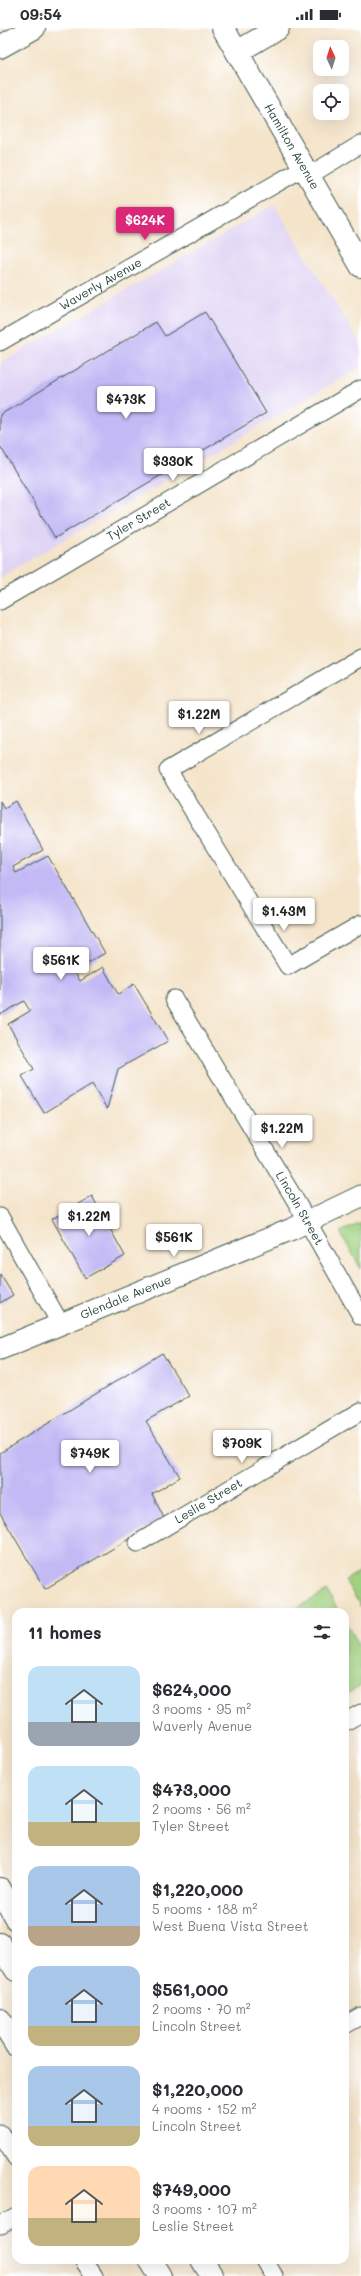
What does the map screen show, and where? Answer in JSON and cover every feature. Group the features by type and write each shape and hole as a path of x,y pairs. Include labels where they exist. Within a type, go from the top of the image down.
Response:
{"main road":[{"path":"0,47 34,28"},
{"name":"Hamilton Avenue","path":"222,28 307,171 361,266"},
{"path":"237,52 278,28"},
{"path":"0,1889 12,1912"},
{"path":"0,1944 12,1964"},
{"path":"0,2020 12,2039"},
{"path":"152,2264 160,2276"},
{"path":"204,2264 212,2276"}],"street":[{"name":"Waverly Avenue","path":"0,342 307,171 361,144"},
{"name":"Tyler Street","path":"0,601 361,389"},
{"path":"361,657 168,770 288,966 361,924"},
{"name":"Lincoln Street","path":"174,999 308,1221 318,1242 361,1316"},
{"name":"Glendale Avenue","path":"0,1349 60,1322 308,1221 361,1196"},
{"path":"0,1218 60,1322"},
{"name":"Leslie Street","path":"138,1543 361,1411"},
{"path":"349,1720 361,1713"},
{"path":"349,2023 361,2016"},
{"path":"0,2134 12,2152"},
{"path":"0,2225 12,2218"},
{"path":"86,2264 94,2276"},
{"path":"267,2264 274,2276"}],"shaded area":[{"path":"274,205 361,345 361,367 0,577 0,363"}],"green space":[{"path":"361,1223 361,1269 340,1232"},
{"path":"361,1571 361,1607 345,1580"},
{"path":"327,1591 337,1608 297,1608"},
{"path":"349,1629 361,1650 361,1685 349,1692"}],"building":[{"path":"205,312 266,413 55,538 0,446 0,415 156,322 165,336"},
{"path":"0,801 4,808 16,801 43,850 13,867 16,873 48,856 105,953 74,971 80,981 103,967 118,994 134,984 168,1041 118,1069 107,1109 92,1084 44,1113 22,1076 34,1069 8,1024 30,1011 24,1001 0,1015"},
{"path":"92,1196 125,1256 85,1278 52,1219"},
{"path":"0,1274 13,1295 0,1303"},
{"path":"162,1353 189,1396 146,1421 180,1477 152,1494 164,1518 45,1589 0,1513 0,1453"}]}
